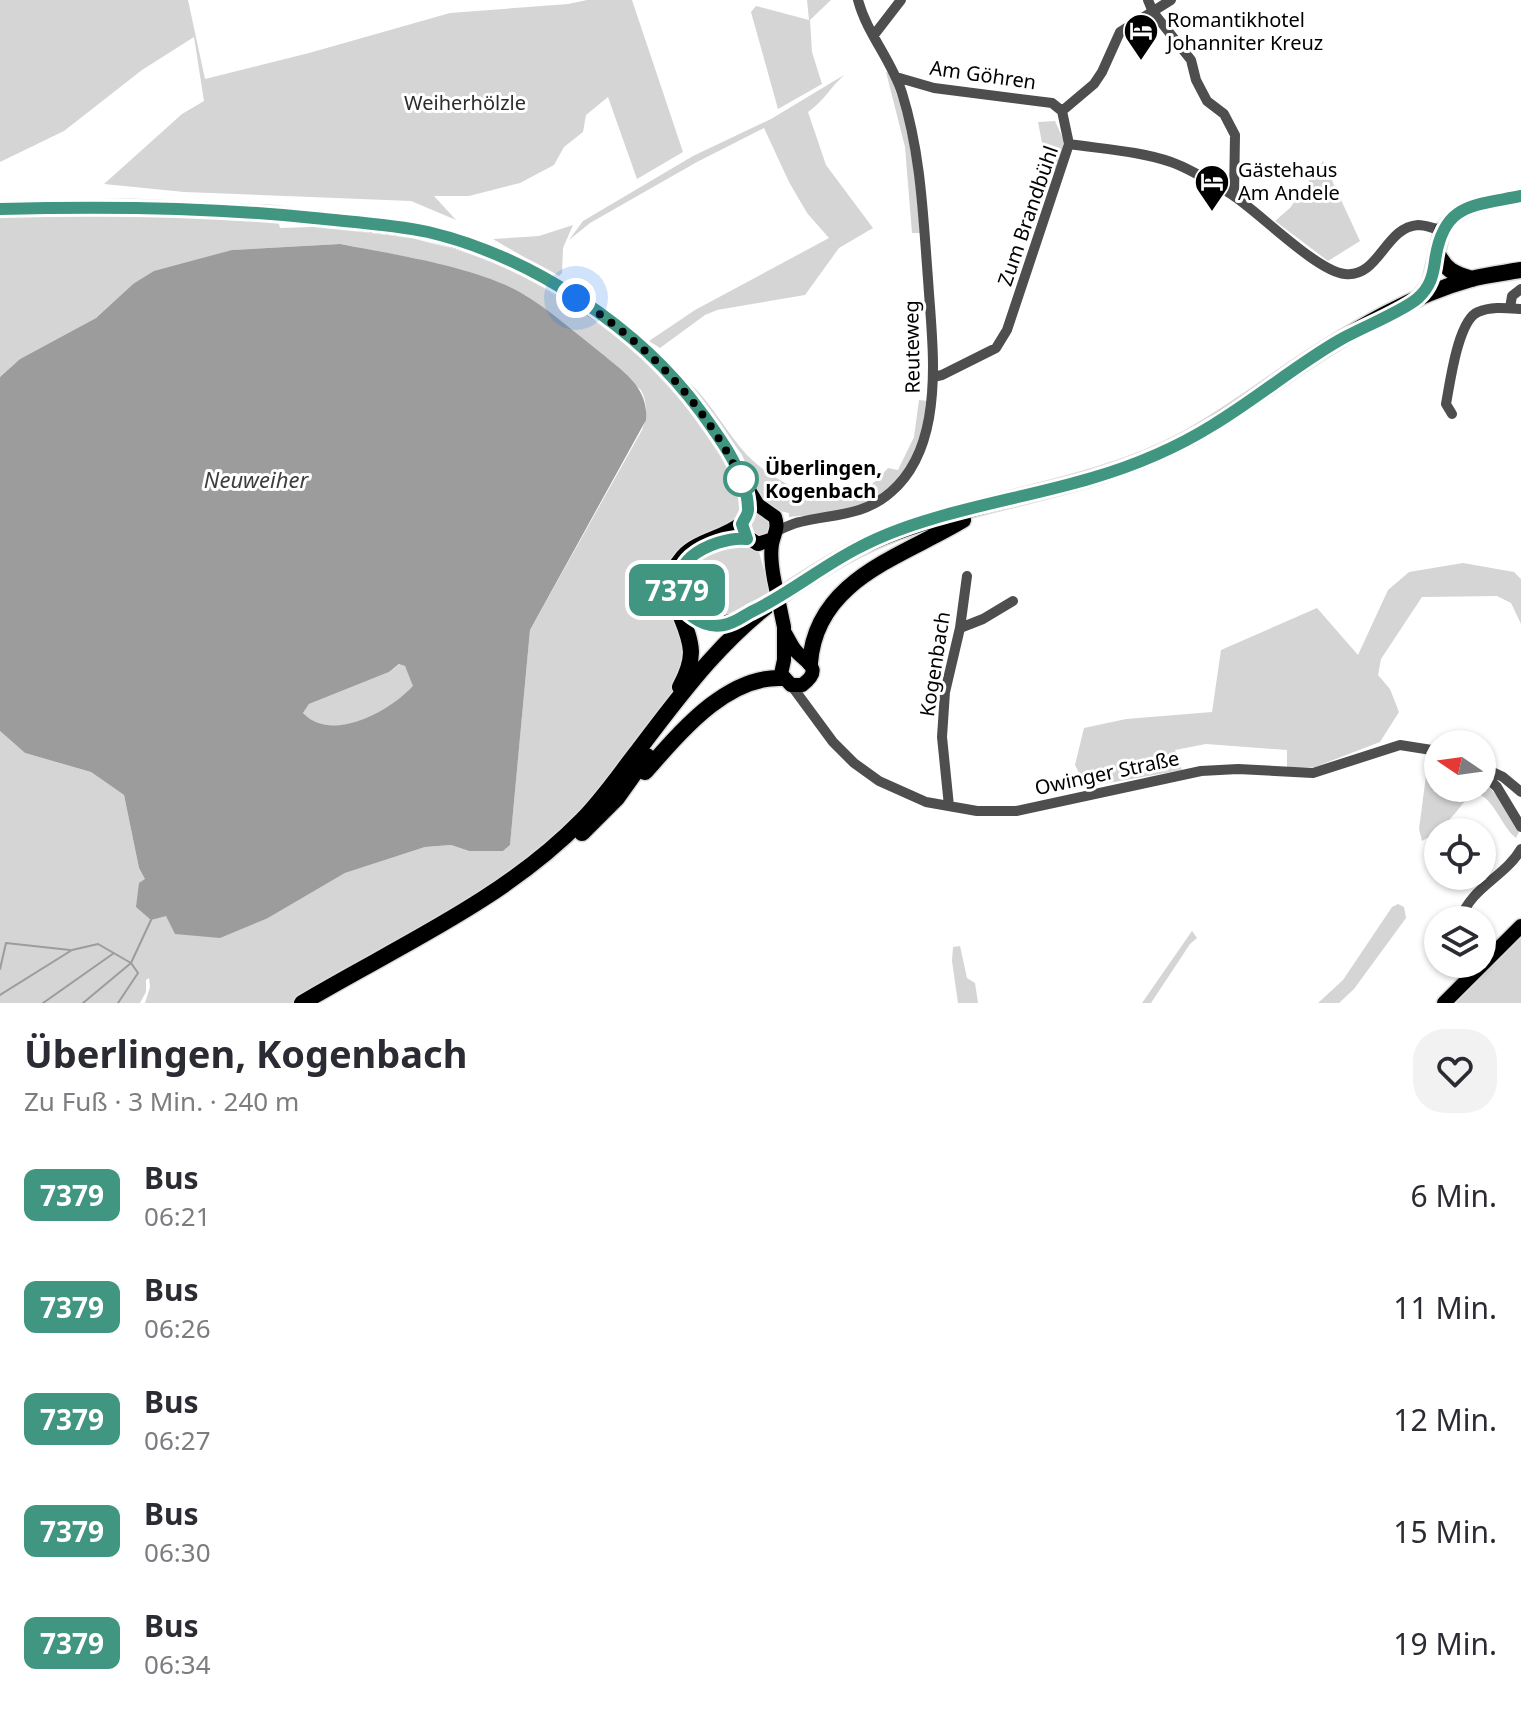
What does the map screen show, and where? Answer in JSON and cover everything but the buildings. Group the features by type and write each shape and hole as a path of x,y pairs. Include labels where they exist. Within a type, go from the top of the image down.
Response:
{"highway":[{"path":"1416,300 1430,284 1442,230"},
{"path":"1437,252 1443,265 1452,272 1472,279"},
{"path":"761,527 693,555 680,573 678,594 683,607 692,616 710,625 729,624 766,607 861,546 895,532 970,509 1095,478 1180,443 1213,425 1338,341 1416,300 1472,279 1520,270"},
{"path":"617,798 693,693 724,658 763,621 803,591 873,551 929,529 1092,489 1167,460 1218,433 1337,351 1427,305 1520,270"},
{"path":"805,659 820,620 846,588 866,573 963,520"},
{"path":"674,704 691,652 672,592 676,568 692,549 734,531 761,527"},
{"path":"302,1003 511,880 548,852 584,818 714,655 766,607"},
{"path":"511,880 559,853 593,824 713,705 750,683 771,678 793,682"}],"main road":[{"path":"1442,230 1448,220 1462,211 1521,196"},
{"path":"0,209 133,207 270,213 427,232 486,251 530,271 594,310 645,350 696,406 744,485 761,527 785,630 781,669 793,682 811,676 805,659 785,630"},
{"path":"784,660 791,655 805,659"},
{"path":"1444,1003 1521,926"}],"street":[{"path":"858,0 874,35 901,0"},
{"path":"1148,0 1153,12 1191,60 1196,80 1207,101 1224,114 1235,135 1234,196"},
{"path":"1069,144 1062,111 1094,84 1120,32 1171,0"},
{"name":"Reuteweg","path":"761,527 860,511 884,498 914,464 925,438 933,377 919,163 901,91 877,47 874,35"},
{"name":"Am Göhren","path":"896,77 934,88 1052,103 1062,111"},
{"name":"Zum Brandbühl","path":"933,377 996,348 1007,330 1069,144 1172,162 1234,196 1316,260 1344,274 1356,274 1367,269 1404,229 1415,225 1442,230"},
{"path":"1452,414 1446,404 1468,318 1478,312 1516,308 1512,296 1521,289"},
{"name":"Kogenbach","path":"949,806 942,737 944,706 967,576"},
{"path":"960,628 983,619 1013,601"},
{"name":"Owinger Straße","path":"793,682 812,714 844,754 879,781 926,802 977,811 1016,811 1201,771 1238,769 1313,773 1400,745 1424,749"},
{"path":"1496,774 1521,792"},
{"path":"1496,786 1521,827"},
{"path":"1465,906 1479,889 1507,867 1521,849"}],"green space":[{"name":"Weiherhölzle","path":"0,0 188,0 205,79 450,13 587,0 632,0 683,152 637,179 608,97 586,115 583,132 564,147 554,165 520,183 469,196 434,196 456,220 411,201 184,192 104,184 182,114 204,101 194,37 142,70 64,131 0,162"},
{"path":"807,0 831,0 810,20 812,52 822,84 778,109 751,12 756,6 809,20"},
{"path":"886,72 896,93 907,132 920,233 912,233 905,147"},
{"path":"844,75 808,112 826,165 873,228 839,248 805,295 717,310 705,315 660,348 649,341 695,310 829,238 807,213 764,128 590,223 569,240 583,221 693,156 771,119"},
{"path":"1055,121 1064,141 1058,171 1049,168 1049,148 1043,148 1038,122"},
{"path":"1323,161 1360,241 1328,261 1275,221 1290,208"},
{"path":"114,212 278,220 280,228 344,226 392,233 493,259 546,286 613,331 685,400 718,447 744,499 773,514 768,543 742,530 676,568 689,638 678,690 548,852 302,1003 145,1003 150,987 149,978 140,1003 0,1003 0,731 25,753 91,772 124,795 139,868 166,916 268,918 345,873 425,847 451,845 469,851 503,851 510,845 530,630 642,430 646,415 645,400 641,390 527,296 485,278 413,258 340,244 232,250 133,284 96,318 20,359 0,377 0,214"},
{"path":"573,225 563,248 562,273 558,277 493,239 539,236"},
{"path":"689,382 756,463 780,480 822,497 848,497 860,492 888,468 898,470 914,437 919,400 928,401 915,450 887,490 874,500 850,510 789,517 789,513 780,511 761,497 742,455"},
{"path":"738,542 759,552 771,596 741,615 710,620 686,600 682,588 683,577 688,568 706,553"},
{"path":"1463,563 1514,572 1521,579 1521,624 1511,603 1497,596 1422,597 1381,659 1378,675 1390,689 1399,712 1380,742 1315,767 1287,768 1287,750 1206,744 1175,750 1182,770 1086,787 1075,765 1084,728 1126,719 1212,712 1221,650 1317,608 1358,655 1388,590 1409,572"},
{"path":"400,664 405,666 414,686 376,714 345,725 329,726 315,722 303,713 309,704 389,672"},
{"path":"1424,791 1424,802 1464,802 1450,818 1424,818 1422,841 1419,829"},
{"path":"1496,795 1513,818 1519,832 1516,838 1510,832 1489,802 1496,802"},
{"path":"1398,904 1404,907 1406,918 1354,989 1339,1003 1318,1003 1343,980 1392,907"},
{"path":"1192,931 1197,938 1151,1003 1142,1003"},
{"path":"1521,936 1521,1003 1456,1003 1479,978 1496,978 1496,961"},
{"path":"960,946 967,978 975,983 978,1003 958,1003 952,961 953,947"}],"water":[{"name":"Neuweiher","path":"340,244 437,263 509,287 547,310 626,374 643,399 646,420 530,630 510,845 503,851 469,851 451,845 425,847 345,873 268,918 220,938 175,934 166,916 151,920 136,907 139,883 145,879 139,868 124,795 91,772 25,753 0,731 0,377 20,359 96,318 133,284 154,271 232,250","holes":["399,664 405,666 413,686 391,705 361,720 329,725 315,722 303,713 309,704 389,672"]}],"waterway":[{"path":"0,995 72,950 98,944 131,963 151,920"},
{"path":"0,969 6,943 70,950"},
{"path":"43,1003 114,953"},
{"path":"83,1003 131,963 138,973 118,1003"}],"bus line":[{"name":"7379","path":"0,209 172,208 338,220 427,232 486,251 530,271 594,310 655,359 701,412 736,469 744,485 749,509 742,524 747,539 736,538 693,555 678,580 678,594 683,607 698,620 717,626 729,624 766,607 861,546 895,532 970,509 1095,478 1180,443 1213,425 1338,341 1416,300 1430,284 1438,241 1448,220 1462,211 1486,203 1521,196"}],"place":[{"name":"Romantikhotel Johanniter Kreuz","path":"1141,62"},
{"name":"Gästehaus Am Andele","path":"1212,213"},
{"name":"Überlingen, Kogenbach","path":"741,479"}],"route":[{"path":"576,298 645,350 669,374 713,430 741,479"}]}
